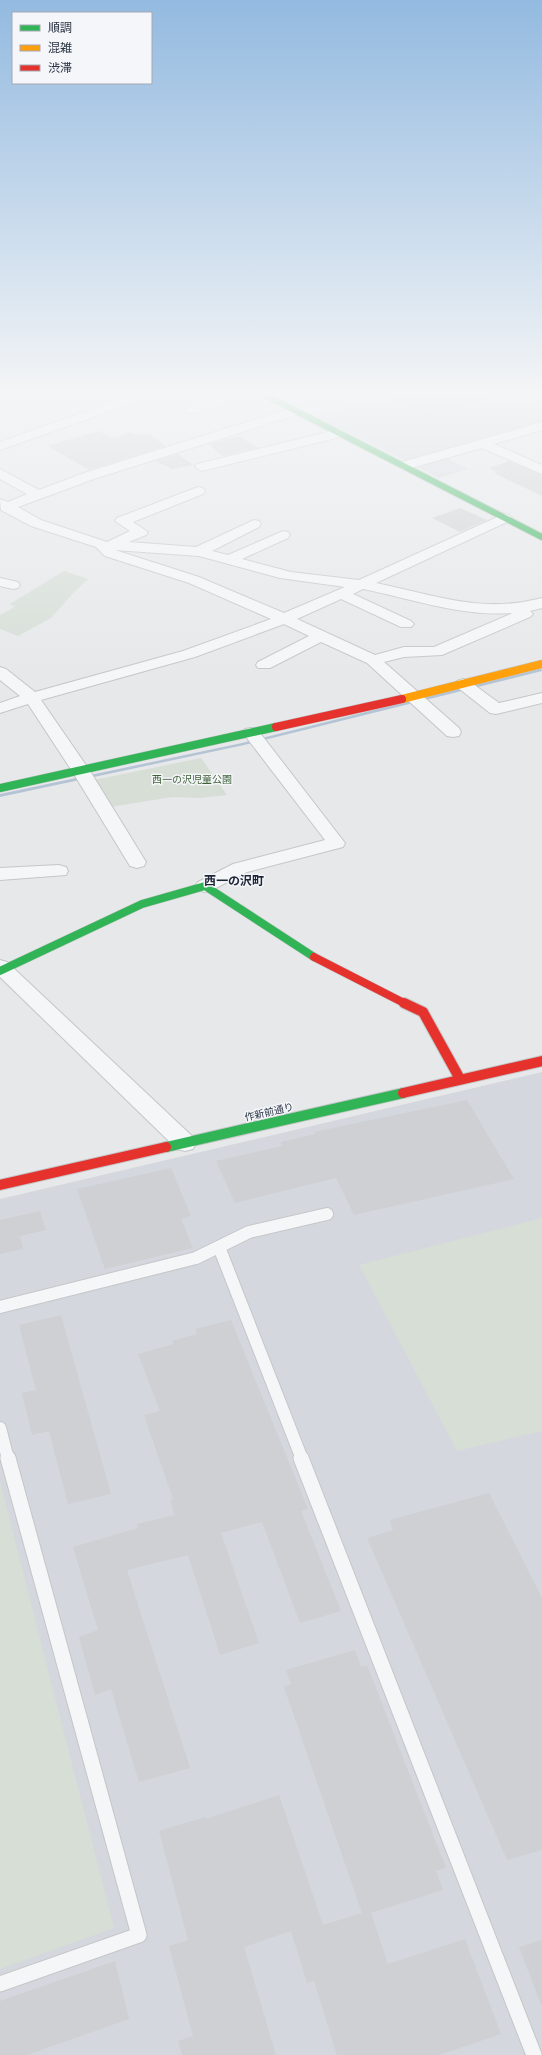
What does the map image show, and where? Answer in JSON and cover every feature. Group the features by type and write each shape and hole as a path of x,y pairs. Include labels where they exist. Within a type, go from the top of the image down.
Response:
{"street":[{"path":"22,486 38,495"},
{"path":"3,505 62,486"},
{"path":"442,486 542,537"},
{"path":"105,545 141,532 122,520 198,490"},
{"path":"3,505 36,524 105,545 198,552 281,574 364,585 408,594 433,602 496,610 526,609 540,604"},
{"path":"0,708 31,697 188,654 285,619 364,585 504,518"},
{"path":"198,552 254,524"},
{"path":"228,560 283,534"},
{"path":"105,545 110,553 194,580 285,619 373,660 453,732"},
{"path":"342,594 406,624"},
{"path":"373,660 404,652 436,652 527,613 540,604"},
{"path":"264,665 321,636"},
{"path":"0,788 414,696 542,664"},
{"path":"0,672 31,697 81,771 137,862"},
{"path":"463,684 496,709 542,698"},
{"path":"185,1143 1,968 142,904 205,886 240,868 336,843 251,733"},
{"path":"0,874 59,871"},
{"path":"205,886 312,956 423,1012 460,1079"},
{"name":"作新前通り","path":"0,1185 542,1061"}],"lane":[{"path":"0,1307 196,1258 249,1232 327,1214"},
{"path":"219,1247 534,2055"},
{"path":"0,1428 138,1935 0,1984"}],"shaded area":[{"path":"542,1072 542,2055 0,2055 0,1199"}],"green space":[{"path":"64,571 88,579 73,593 51,618 18,636 0,629 0,615 15,607 10,604"},
{"name":"西一の沢児童公園","path":"201,758 227,795 200,798 172,797 110,807 94,780"},
{"path":"542,1218 542,1431 457,1451 359,1265"},
{"path":"0,1482 114,1928 0,1969"}],"water":[{"path":"541,668 542,671 244,745 0,797 0,794 242,743"}],"building":[{"path":"521,486 542,486 542,496"},
{"path":"460,508 487,520 460,532 432,518"},
{"path":"467,1100 514,1179 354,1215 336,1178 235,1203 216,1161 282,1146 281,1142 315,1134 314,1132"},
{"path":"171,1168 191,1216 181,1219 193,1248 105,1269 77,1189"},
{"path":"40,1211 46,1230 20,1236 23,1249 0,1254 0,1220"},
{"path":"61,1315 111,1494 68,1504 49,1431 32,1435 22,1393 36,1390 19,1325"},
{"path":"231,1320 308,1509 301,1511 341,1611 300,1623 262,1522 221,1533 259,1643 220,1655 188,1555 127,1570 190,1768 139,1782 111,1689 95,1695 79,1637 98,1630 73,1547 138,1528 137,1524 175,1515 170,1500 173,1499 144,1415 160,1411 138,1354 174,1344 172,1341 197,1334 195,1329"},
{"path":"489,1493 542,1598 542,1850 507,1860 367,1538 393,1530 390,1520"},
{"path":"355,1650 361,1667 367,1665 446,1868 436,1871 443,1890 371,1913 388,1964 465,1939 501,2034 439,2055 337,2055 314,1981 307,1983 291,1931 244,1947 276,2055 182,2055 178,2041 193,2036 169,1946 188,1940 159,1831 205,1817 206,1819 279,1795 323,1925 362,1913 284,1687 291,1684 286,1670"},
{"path":"542,1940 542,2004 541,2004 519,1947"},
{"path":"115,1961 129,2019 27,2055 0,2055 0,2001"}],"traffic: fast":[{"path":"442,486 542,537"},
{"path":"0,788 276,727"},
{"path":"0,971 142,904 205,886 314,957"},
{"path":"166,1147 403,1093"}],"traffic: slow":[{"path":"402,699 542,664"}],"traffic: jam":[{"path":"276,727 402,699"},
{"path":"314,957 423,1012 460,1079"},
{"path":"403,1093 542,1061"},
{"path":"0,1185 166,1147"}],"district":[{"name":"西一の沢町","path":"234,881"}]}
